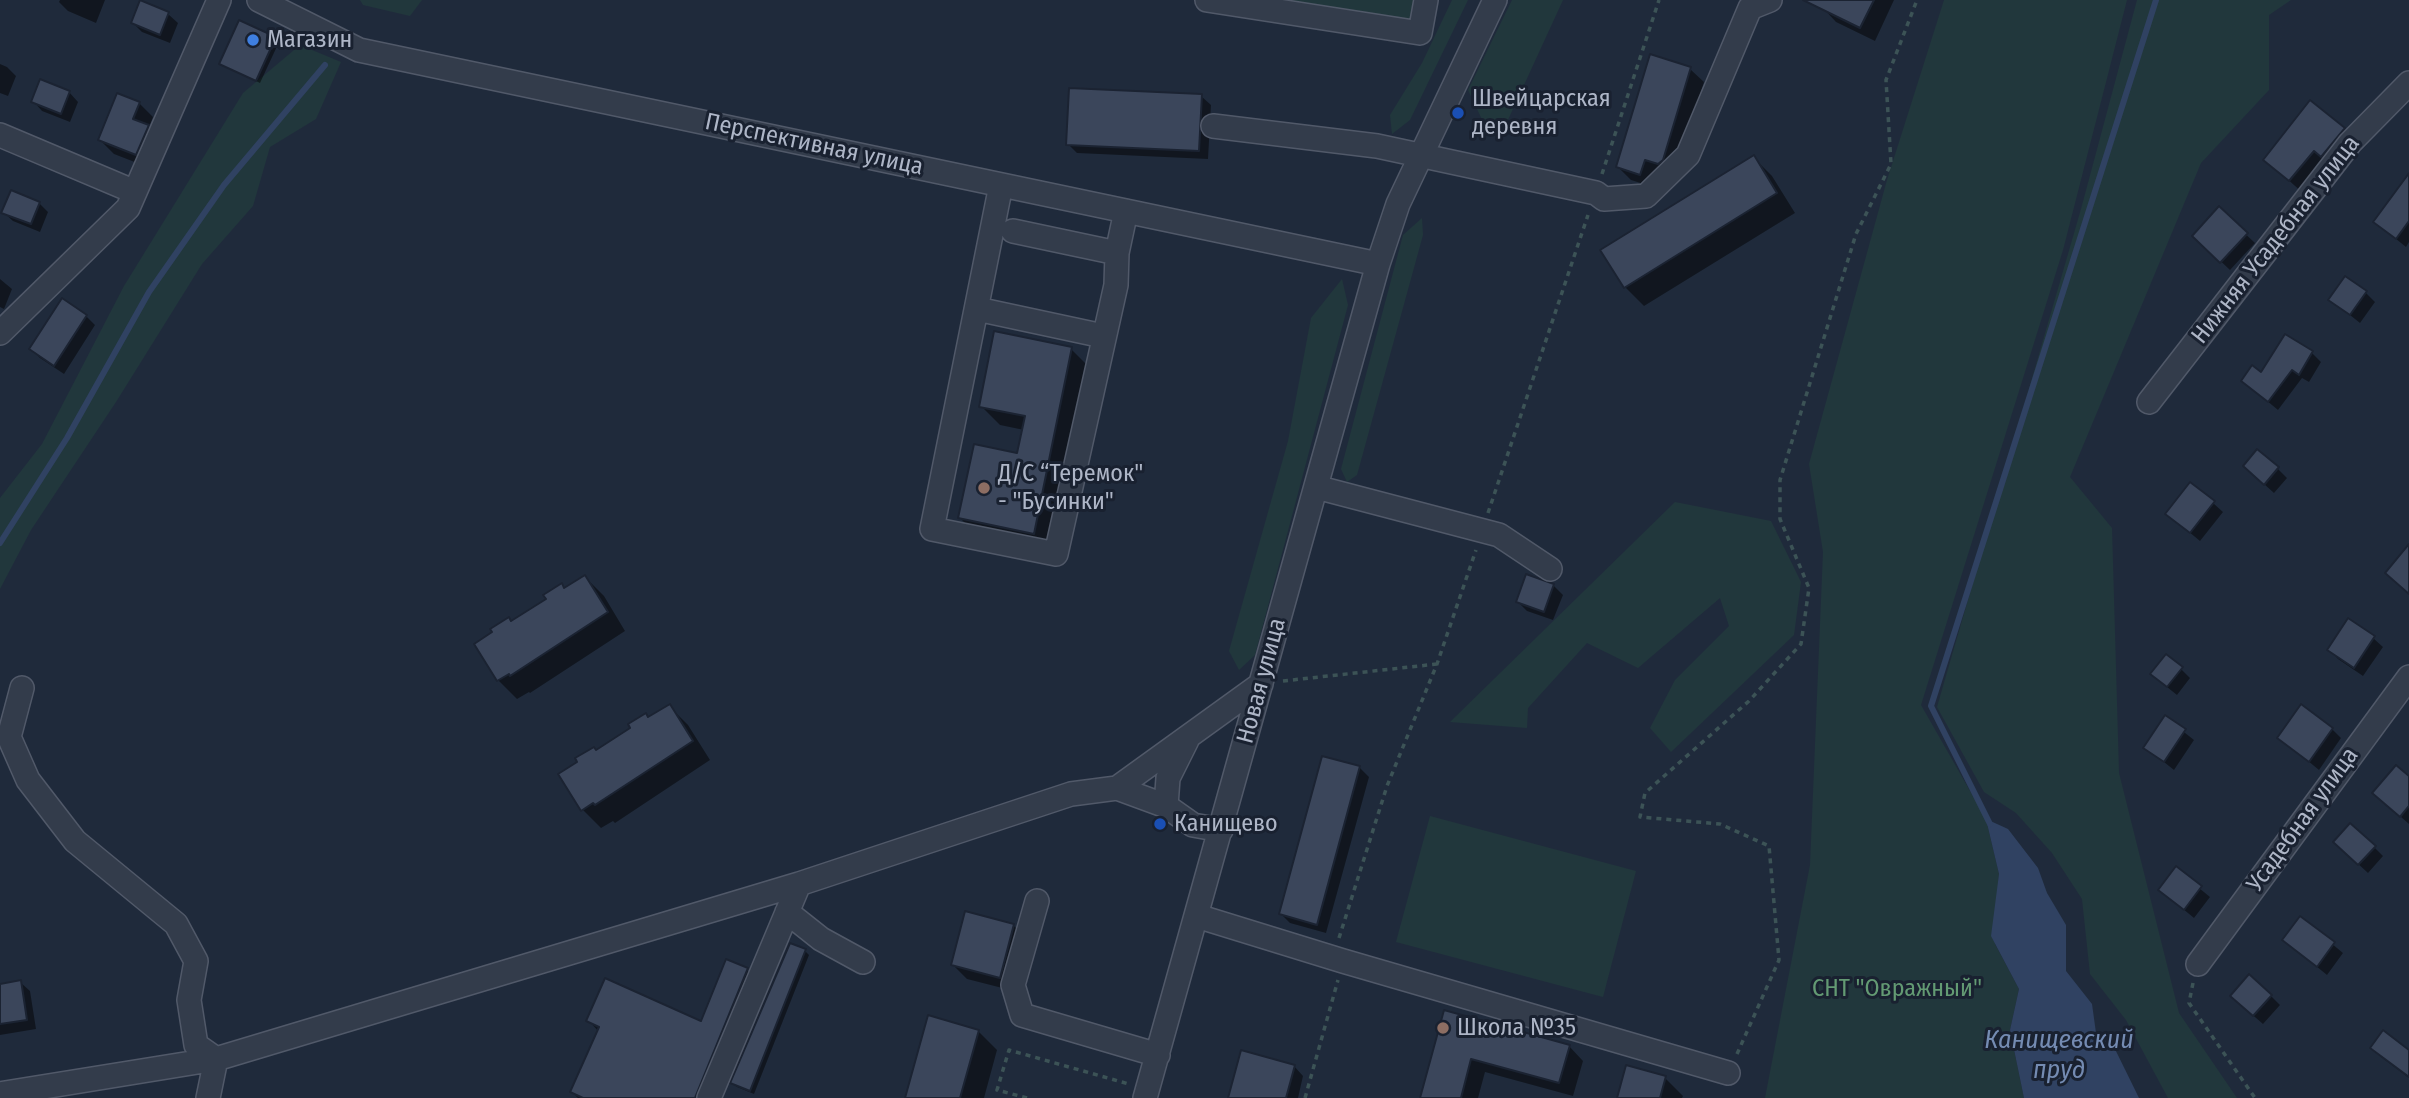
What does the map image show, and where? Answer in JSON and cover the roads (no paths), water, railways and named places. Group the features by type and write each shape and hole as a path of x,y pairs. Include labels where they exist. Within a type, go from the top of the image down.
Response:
{"street":[{"path":"0,332 128,208 219,0"},
{"name":"Перспективная улица","path":"259,0 359,50 1378,264"},
{"path":"1207,0 1420,33 1426,0"},
{"name":"Новая улица","path":"1140,1092 1158,1055 1378,264 1398,204 1495,0"},
{"path":"1213,126 1421,154 1596,193 1604,199 1646,196 1688,155 1751,8 1770,0"},
{"name":"Нижняя Усадебная улица","path":"2149,402 2350,143 2409,83"},
{"path":"0,135 135,192"},
{"path":"1001,185 932,529 1056,554 1116,285 1117,253 1126,211"},
{"path":"1013,232 1117,253"},
{"path":"977,309 1103,337"},
{"path":"1316,487 1499,535 1550,569"},
{"name":"Усадебная улица","path":"2198,964 2409,677"},
{"path":"1117,788 1261,684"},
{"path":"22,688 9,737 28,780 75,841 176,924 196,961 189,1000 196,1045 216,1059"},
{"path":"1166,806 1168,779 1189,737"},
{"path":"0,1094 216,1059 799,884 1071,794 1117,788 1166,806 1193,825 1221,830"},
{"path":"709,1098 799,884"},
{"path":"1037,901 1013,985 1022,1015 1158,1055"},
{"path":"787,912 821,939 863,962"},
{"path":"1197,916 1728,1073"},
{"path":"208,1098 216,1059"}],"water":[{"name":"Канищевский пруд","path":"1986,819 2008,829 2038,868 2047,893 2066,925 2066,971 2092,1004 2096,1033 2112,1043 2139,1098 2024,1098 2010,1030 2019,989 1991,936 1999,874"}],"waterway":[{"path":"1990,824 1931,706 2156,0"},
{"path":"0,543 67,438 149,292 224,185 325,65"}],"place":[{"name":"Магазин","path":"253,40"},
{"name":"Швейцарская деревня","path":"1458,113"},
{"name":"Д/С “Теремок\" - \"Бусинки\"","path":"984,488"},
{"name":"Канищево","path":"1160,824"},
{"name":"Школа №35","path":"1443,1028"}],"park label":[{"name":"СНТ \"Овражный\"","path":"1897,989"}]}
